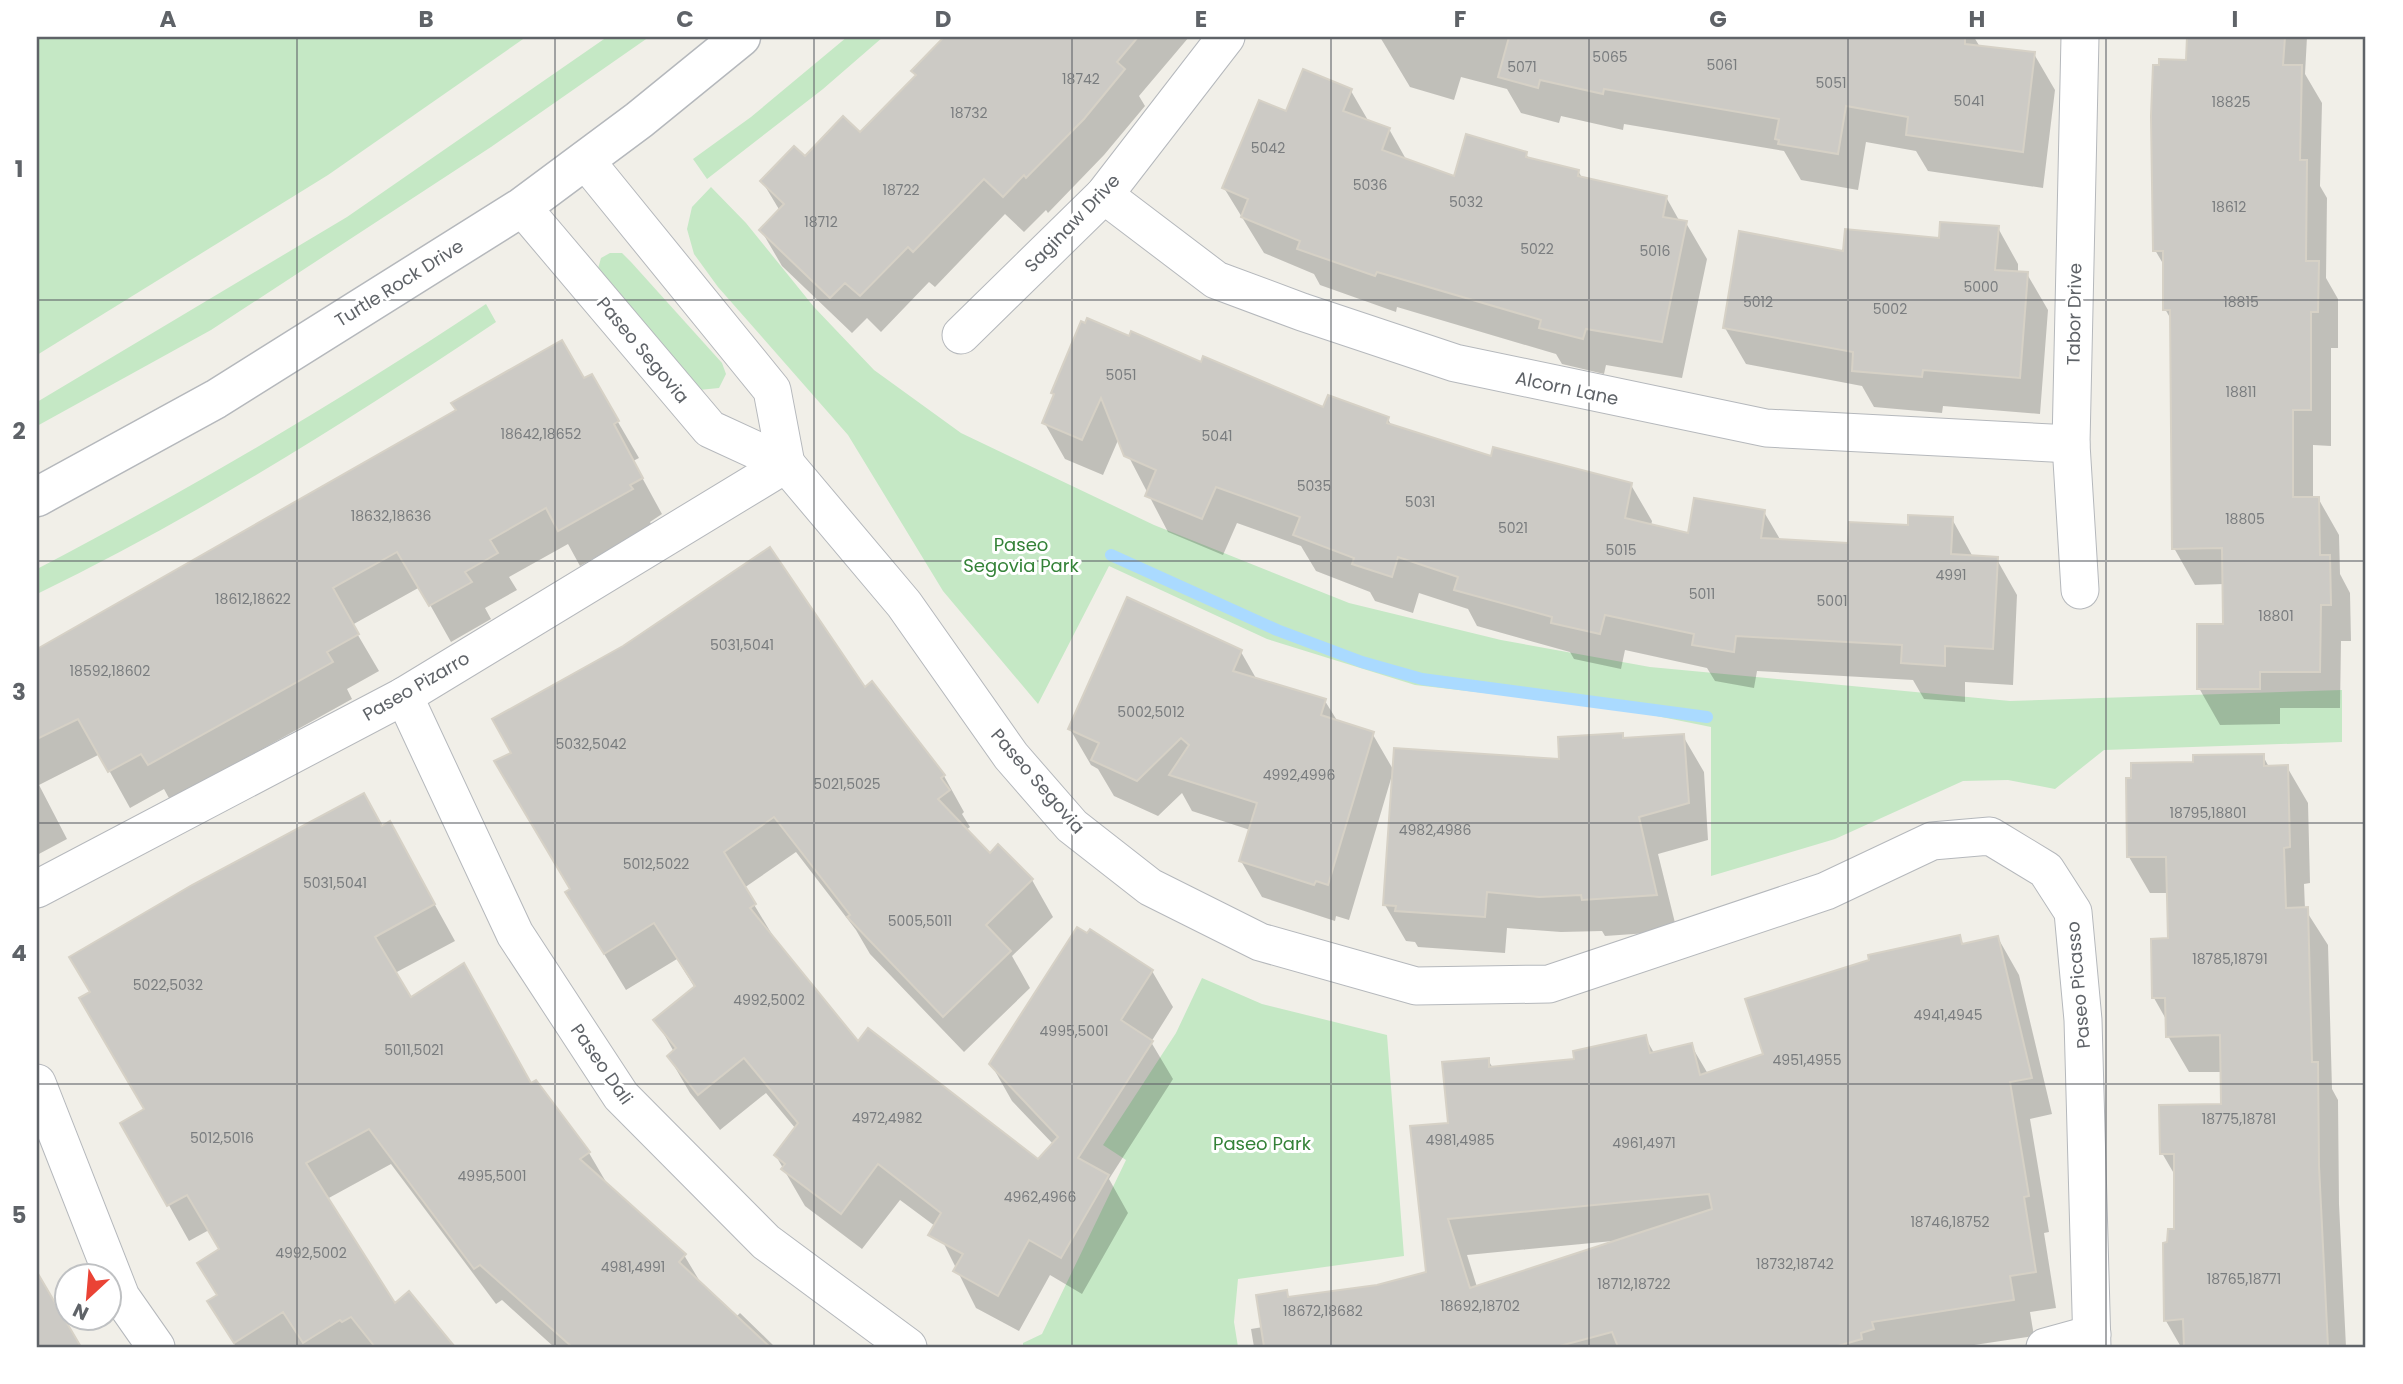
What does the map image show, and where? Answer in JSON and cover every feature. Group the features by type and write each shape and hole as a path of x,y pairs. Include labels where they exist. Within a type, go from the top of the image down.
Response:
{"street":[{"name":"Turtle Rock Drive","path":"37,498 216,399 522,207 741,37"},
{"name":"Saginaw Drive","path":"961,335 1104,195 1226,37"},
{"name":"Tabor Drive","path":"2080,37 2070,444 2080,590"},
{"name":"Paseo Segovia","path":"584,160 772,390 786,464"},
{"name":"Alcorn Lane","path":"1104,195 1216,279 1302,312 1455,363 1766,428 2070,444"},
{"name":"Paseo Segovia","path":"522,207 710,429 786,464 904,604 1011,755 1063,816 1150,887 1260,942 1416,986 1549,984"},
{"name":"Paseo Pizarro","path":"37,889 404,696 786,464"},
{"name":"Paseo Dali","path":"404,696 514,933 621,1096 766,1242 908,1347"},
{"name":"Paseo Picasso","path":"1549,984 1826,891 1932,841 1990,836 2046,870 2073,912 2083,1020 2092,1341"},
{"path":"37,1083 121,1297 156,1347"},
{"path":"2045,1347 2092,1341"}],"green space":[{"path":"37,37 526,37 328,175 37,355"},
{"path":"607,37 649,37 491,147 211,330 37,426 37,402 347,217"},
{"path":"847,37 883,37 823,89 707,179 693,159 751,117"},
{"name":"Paseo Segovia Park","path":"711,187 746,223 814,307 874,370 961,433 1154,525 1349,603 1501,640 1650,667 2010,701 2342,690 2342,742 2104,750 2055,789 2008,780 1963,781 1835,839 1711,876 1711,727 1617,708 1415,685 1267,639 1109,566 1038,704 943,591 848,435 718,287 694,254 687,229 692,207"},
{"path":"610,253 622,253 722,363 726,374 719,388 699,390 597,272 601,258"},
{"path":"486,304 496,322 384,395 214,500 37,594 37,569 265,442"},
{"name":"Paseo Park","path":"1202,978 1262,1004 1387,1035 1404,1256 1238,1279 1234,1322 1238,1347 1023,1347 1023,1343 1042,1334 1126,1160 1103,1145 1176,1033"}],"building":[{"path":"944,37 1138,37 1117,62 1125,69 1084,119 1026,178 1024,175 1003,197 984,179 913,252 908,247 860,296 845,283 830,298 759,230 784,204 760,181 794,146 805,156 843,116 860,132 916,75 911,71"},
{"path":"1509,37 1965,37 1965,44 2035,52 2023,152 1906,135 1908,117 1846,106 1838,154 1778,144 1779,140 1775,139 1779,119 1604,89 1603,94 1540,80 1538,88 1498,77"},
{"path":"2187,37 2285,37 2283,65 2302,65 2300,160 2307,160 2306,261 2319,261 2318,312 2311,312 2311,410 2293,410 2293,497 2319,497 2320,555 2330,555 2331,605 2321,605 2320,672 2260,672 2260,689 2197,689 2197,624 2223,624 2222,548 2172,549 2170,310 2163,310 2163,251 2153,251 2151,116 2153,65 2159,65 2159,59 2186,60"},
{"path":"1303,69 1352,89 1343,111 1390,128 1382,150 1454,176 1466,134 1527,152 1526,157 1579,170 1578,176 1667,196 1663,217 1687,221 1662,342 1586,329 1583,339 1539,328 1541,320 1377,272 1375,276 1297,249 1300,241 1241,217 1248,199 1222,188 1259,100 1286,111"},
{"path":"1940,222 1999,226 1995,270 2028,272 2020,378 1923,370 1922,377 1852,371 1853,352 1723,328 1739,231 1843,251 1845,229 1939,238"},
{"path":"1087,318 1129,336 1131,331 1201,362 1203,356 1323,407 1328,395 1389,417 1387,423 1491,456 1493,447 1632,483 1625,518 1688,533 1694,498 1765,510 1761,538 1848,543 1849,522 1908,525 1908,515 1953,517 1951,554 1998,557 1993,649 1945,646 1945,666 1901,663 1902,645 1736,636 1734,652 1692,645 1694,634 1605,615 1600,634 1551,623 1552,617 1454,590 1458,577 1398,557 1392,577 1352,564 1354,558 1293,535 1300,517 1216,487 1202,519 1145,496 1156,470 1124,456 1101,398 1082,440 1042,423 1054,394 1051,393 1081,321 1085,323"},
{"path":"562,340 584,378 592,374 619,421 614,424 643,478 630,485 633,489 558,531 546,508 490,540 498,553 465,572 472,582 429,606 397,552 333,588 359,634 327,652 333,662 148,765 141,754 108,772 78,719 37,739 37,649 456,410 451,403"},
{"path":"770,547 865,687 872,681 945,775 941,778 950,790 938,799 990,853 998,844 1033,879 986,925 1011,951 943,1017 847,917 850,915 774,817 724,852 756,904 750,908 858,1041 868,1028 1038,1159 1058,1137 989,1064 1077,927 1087,933 1090,929 1153,970 1121,1020 1153,1041 1078,1158 1109,1175 1061,1258 1029,1240 998,1296 953,1271 963,1254 928,1235 941,1213 878,1164 841,1214 781,1169 785,1164 774,1155 798,1123 744,1058 698,1095 667,1056 676,1048 653,1020 695,986 654,923 604,954 565,892 570,889 494,761 511,753 492,719 623,646"},
{"path":"1127,597 1242,650 1233,671 1326,699 1321,715 1374,732 1328,885 1316,881 1314,885 1239,861 1257,803 1169,775 1189,745 1181,738 1137,781 1091,760 1099,743 1068,729"},
{"path":"1623,733 1623,738 1684,734 1689,803 1639,817 1657,895 1582,900 1581,895 1539,897 1487,892 1485,917 1395,911 1396,906 1383,905 1394,748 1559,759 1558,737"},
{"path":"2264,754 2264,766 2288,765 2290,847 2284,848 2286,908 2308,907 2312,1062 2318,1062 2319,1166 2328,1347 2184,1347 2183,1319 2164,1321 2163,1243 2167,1242 2168,1229 2174,1229 2174,1154 2160,1154 2159,1105 2221,1104 2220,1035 2166,1037 2165,998 2152,998 2151,939 2168,938 2166,857 2127,857 2126,778 2131,778 2131,763 2193,762 2193,755"},
{"path":"364,793 382,826 390,821 435,904 375,937 411,997 464,963 531,1083 536,1080 590,1152 580,1159 686,1254 679,1262 770,1347 572,1347 480,1265 474,1269 369,1129 306,1163 395,1303 409,1291 455,1347 375,1347 351,1317 342,1322 340,1320 303,1343 283,1312 234,1343 207,1301 217,1295 197,1263 219,1249 187,1195 167,1206 120,1123 144,1109 79,998 90,992 69,957 192,885"},
{"path":"1960,935 1962,944 1998,936 2032,1078 2010,1082 2029,1196 2024,1197 2036,1272 2010,1276 2014,1300 1872,1322 1874,1329 1861,1333 1862,1339 1834,1347 1618,1347 1612,1332 1556,1347 1264,1347 1256,1295 1287,1290 1288,1297 1377,1285 1426,1272 1410,1126 1448,1123 1442,1062 1489,1058 1489,1067 1574,1059 1573,1051 1646,1035 1650,1053 1692,1043 1700,1075 1763,1054 1745,999 1869,960 1868,955","holes":["1709,1194 1712,1209 1470,1288 1448,1219"]},
{"path":"37,1272 52,1298 52,1332 72,1332 81,1347 37,1347"}],"waterway":[{"path":"1111,555 1277,630 1362,662 1422,679 1707,717"}]}
